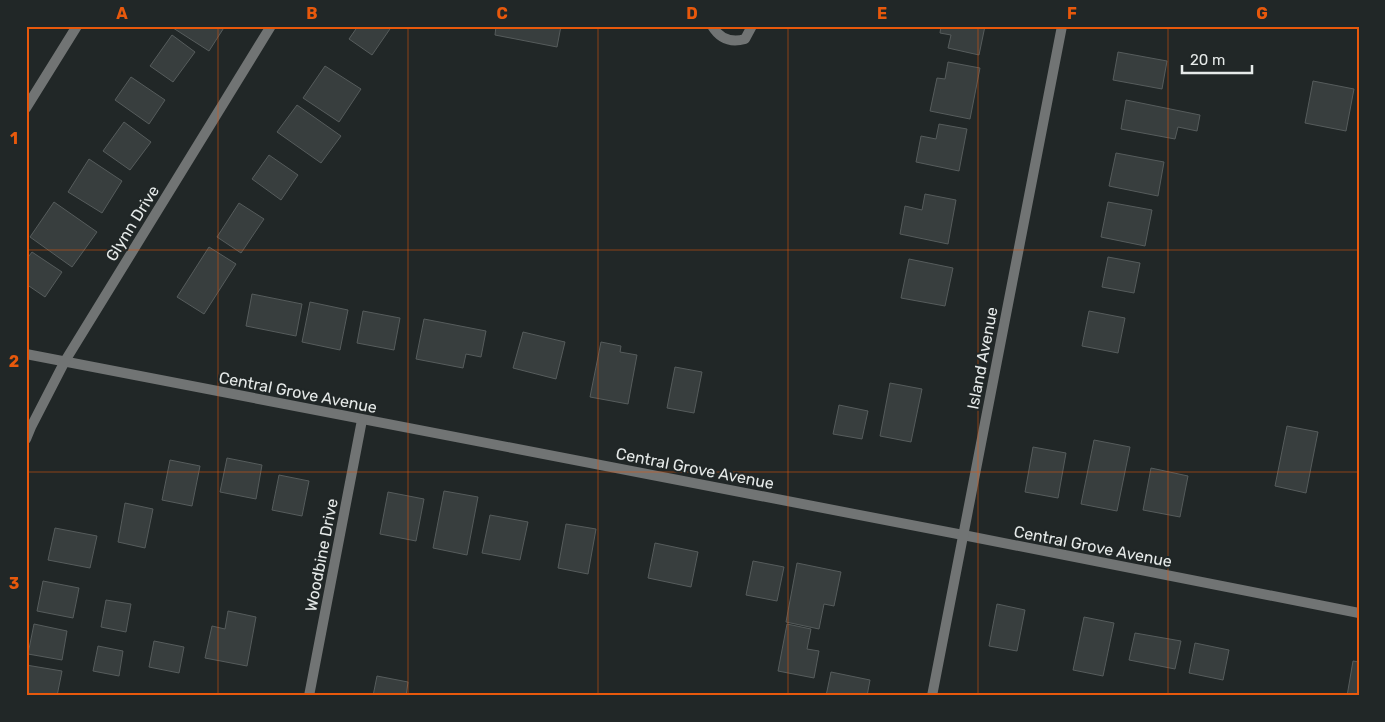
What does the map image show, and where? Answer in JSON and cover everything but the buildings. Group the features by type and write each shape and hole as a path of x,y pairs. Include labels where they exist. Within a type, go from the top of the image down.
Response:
{"street":[{"path":"26,108 77,26"},
{"name":"Glynn Drive","path":"26,439 65,361 271,26"},
{"path":"712,26 716,33 724,38 737,41 745,39 752,26"},
{"name":"Island Avenue","path":"932,696 1062,26"},
{"name":"Central Grove Avenue","path":"26,354 1359,613"},
{"name":"Woodbine Drive","path":"309,696 362,420"}]}
